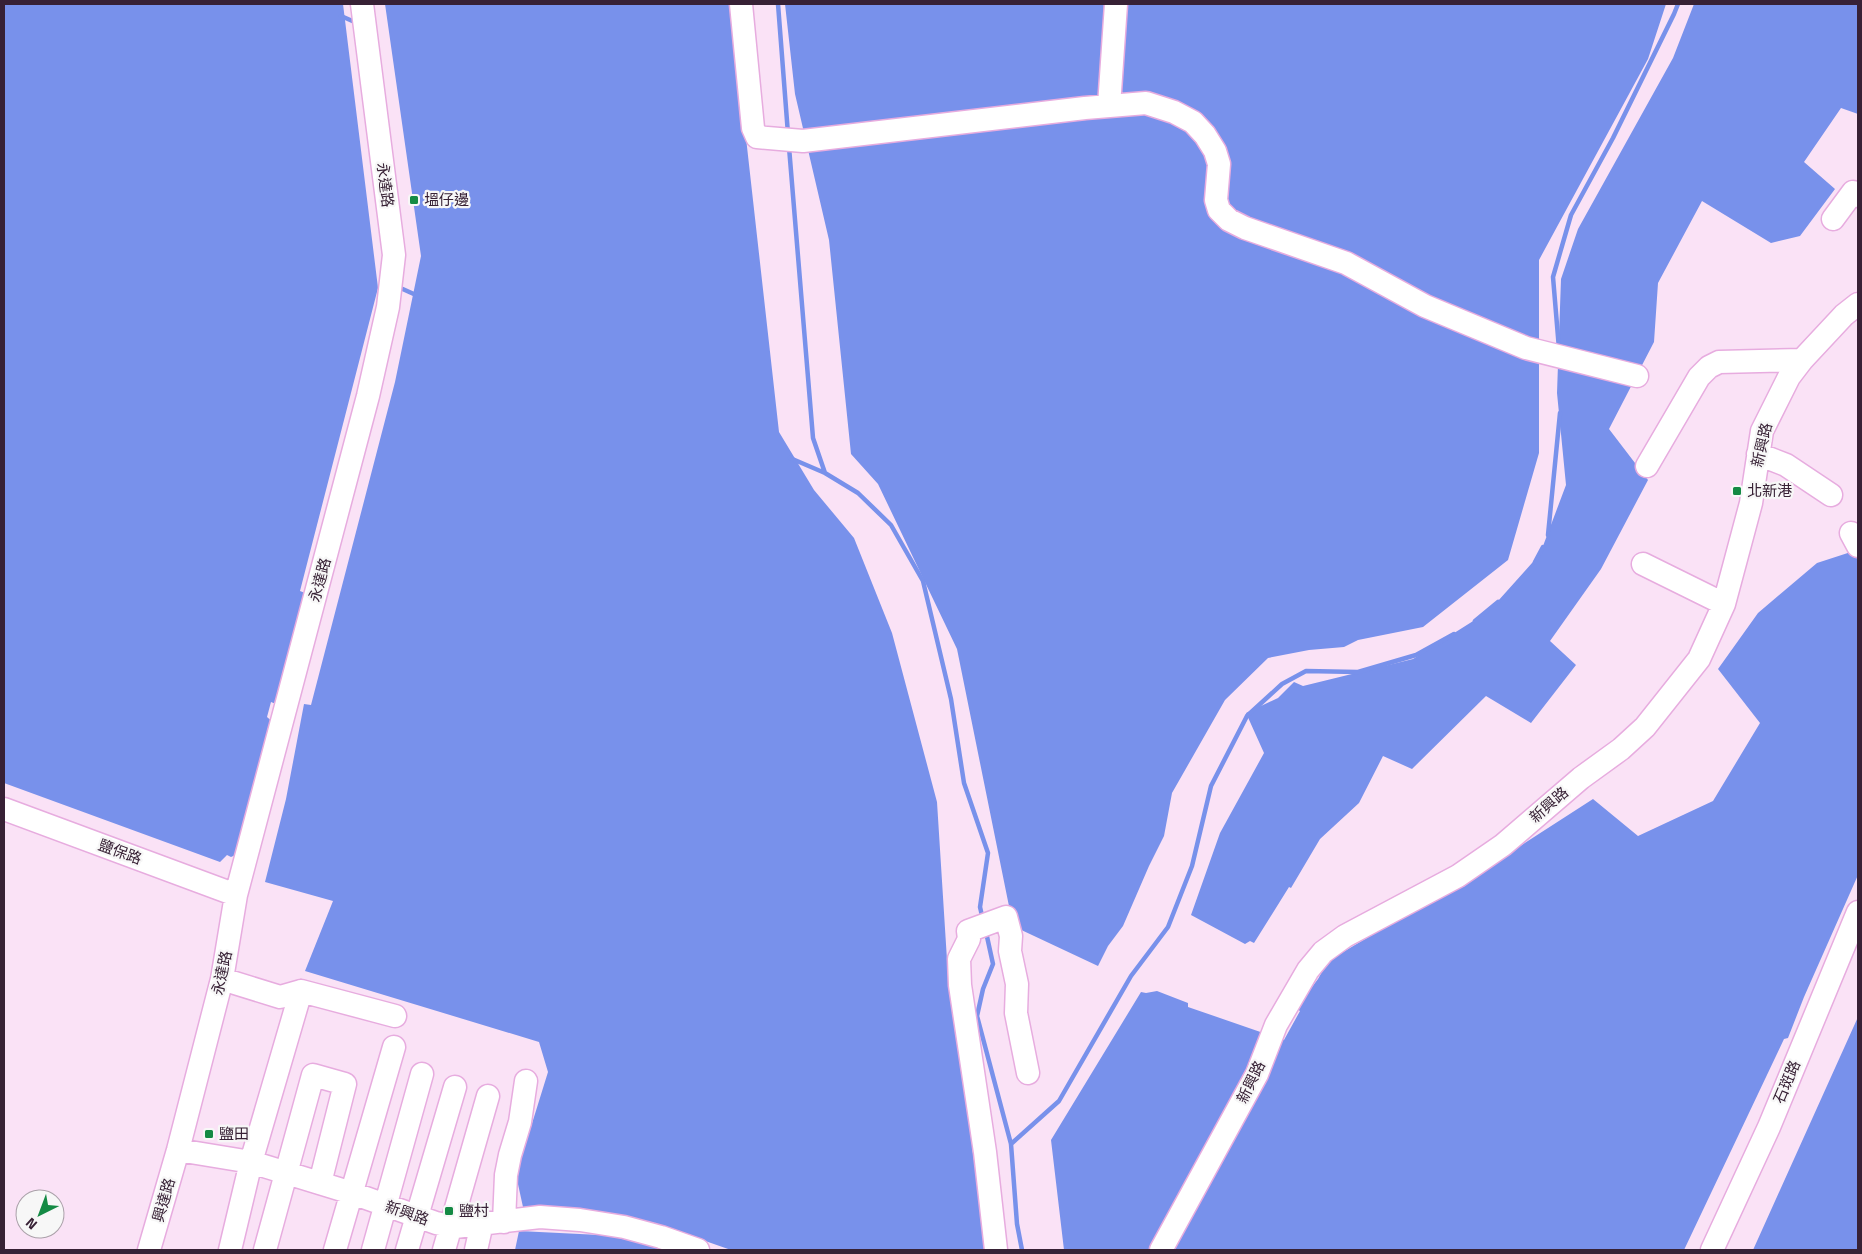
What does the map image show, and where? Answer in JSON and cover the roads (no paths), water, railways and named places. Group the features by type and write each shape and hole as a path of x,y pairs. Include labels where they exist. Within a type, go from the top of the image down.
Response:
{"street":[{"name":"永達路","path":"178,1150 222,979 236,895 368,396 388,307 394,255 362,4"},
{"path":"741,4 753,128 757,137 803,141 1146,103 1174,112 1193,122 1205,135 1215,151 1220,164 1216,200 1218,210 1229,220 1245,228 1346,263 1425,306 1536,351 1637,376"},
{"path":"1109,106 1116,4"},
{"path":"1832,219 1853,192 1858,196"},
{"name":"新興路","path":"1161,1250 1257,1074 1276,1024 1308,970 1323,952 1345,936 1458,876 1503,845 1580,778 1621,749 1646,727 1699,659 1724,604 1751,503 1762,431 1789,377 1802,360 1844,315 1858,304"},
{"path":"1647,466 1699,377 1709,367 1719,362 1802,360"},
{"path":"1758,454 1786,465 1831,495"},
{"path":"1643,564 1724,604"},
{"name":"鹽保路","path":"4,809 236,895"},
{"name":"石斑路","path":"1712,1250 1769,1127 1858,912"},
{"path":"996,1250 985,1152 960,985 959,959 969,939 968,932 1006,917 1011,936 1010,952 1017,984 1016,1013 1028,1073"},
{"path":"222,979 280,997 301,991 396,1016"},
{"path":"230,1250 251,1162 301,991"},
{"path":"335,1250 394,1047"},
{"path":"372,1250 422,1074"},
{"path":"265,1250 313,1075 345,1084 320,1184"},
{"path":"476,1250 493,1223 520,1122 526,1081"},
{"path":"407,1250 455,1087"},
{"path":"444,1250 488,1096"},
{"name":"新興路","path":"178,1150 251,1162 451,1226 540,1217 580,1220 624,1227 698,1250"},
{"name":"興達路","path":"149,1250 178,1150"}],"water":[{"path":"4,4 343,4 378,288 300,591 310,595 281,706 271,702 267,717 275,724 242,852 231,857 227,855 220,862 4,783"},
{"path":"385,4 731,4 779,432 814,490 854,538 892,633 937,802 948,976 980,1137 972,1147 987,1250 731,1250 651,1222 590,1210 523,1207 516,1175 548,1072 539,1042 305,971 333,901 265,882 286,799 304,704 311,705 395,382 421,256"},
{"path":"785,4 1666,4 1648,59 1539,260 1539,453 1508,560 1423,627 1358,640 1344,647 1309,650 1268,658 1225,700 1172,793 1164,836 1123,926 1108,946 1098,966 1013,926 957,649 878,484 851,454 829,240 795,94"},
{"path":"1694,4 1858,4 1858,114 1841,108 1804,162 1835,189 1800,236 1771,243 1702,201 1658,283 1654,342 1609,429 1648,480 1601,569 1550,641 1576,665 1531,723 1486,696 1412,769 1383,756 1359,803 1320,839 1291,888 1289,887 1254,943 1250,941 1245,944 1191,915 1220,833 1264,753 1246,713 1278,698 1294,682 1303,686 1413,659 1489,611 1540,554 1566,485 1557,393 1561,279 1578,229 1673,58"},
{"path":"1857,550 1858,875 1788,1038 1784,1039 1684,1250 1064,1250 1051,1140 1141,992 1157,991 1188,1003 1188,1007 1284,1040 1300,1011 1296,1008 1318,979 1328,961 1503,857 1593,799 1638,836 1713,801 1760,723 1718,669 1758,613 1817,563"},
{"path":"1858,1017 1858,1250 1753,1250"},
{"path":"519,1231 620,1236 668,1250 515,1250"}],"waterway":[{"path":"778,4 788,134"},
{"path":"1559,349 1553,277 1571,215 1613,138 1678,4"},
{"path":"341,16 357,23"},
{"path":"789,147 813,438 825,473 858,493 891,525 923,581 951,699 964,783 988,853 980,907 983,920"},
{"path":"396,286 416,295"},
{"path":"1548,535 1560,413"},
{"path":"790,458 825,473"},
{"path":"1535,562 1543,547"},
{"path":"1475,621 1498,602"},
{"path":"1011,1144 1059,1101 1131,976 1168,927 1192,866 1211,786 1247,716 1282,684 1306,671 1358,672 1416,655 1454,634"},
{"path":"986,932 993,964 983,989 977,1016 1011,1144 1017,1224 1022,1250"}],"place":[{"name":"塭仔邊","path":"414,200"},
{"name":"北新港","path":"1737,491"},
{"name":"鹽田","path":"209,1134"},
{"name":"鹽村","path":"449,1211"}]}
